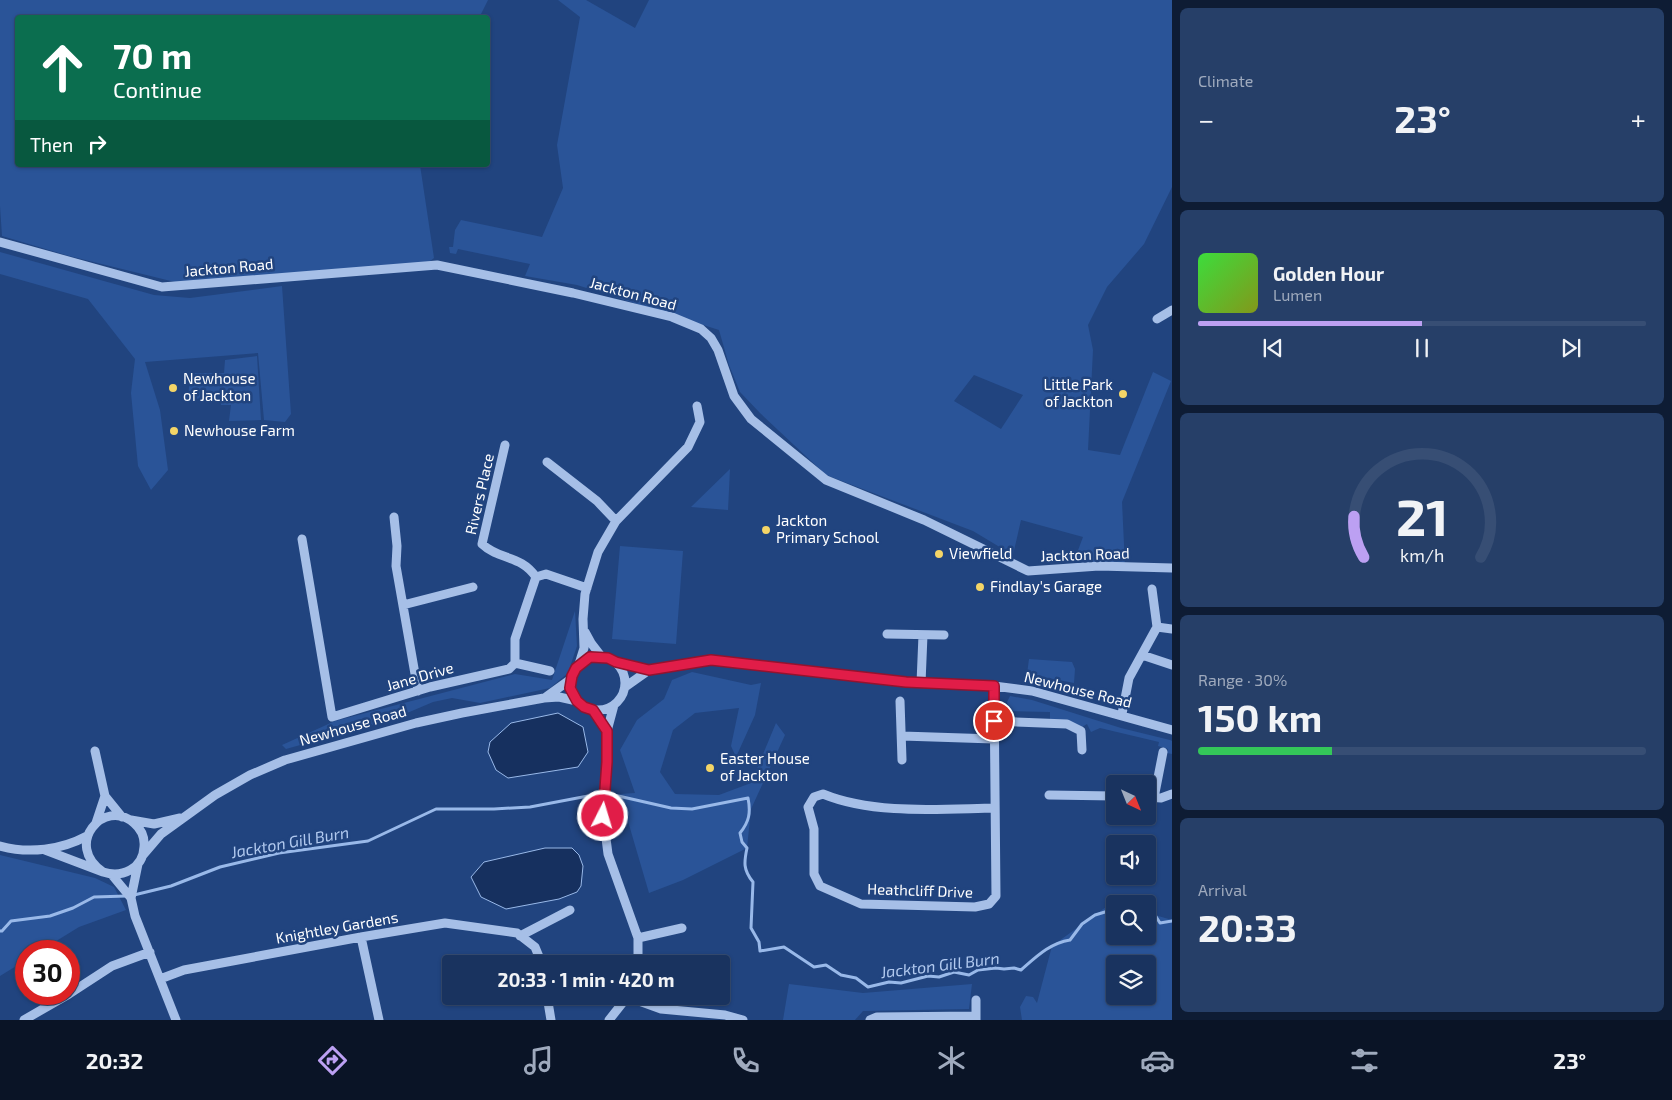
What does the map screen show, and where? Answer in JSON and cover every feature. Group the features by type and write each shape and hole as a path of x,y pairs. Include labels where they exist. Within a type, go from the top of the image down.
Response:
{"street":[{"name":"Jackton Road","path":"0,242 162,287 437,265 573,293 672,317 700,330 711,338 718,350 734,396 751,419 826,480 924,520 1028,570 1099,566 1172,568"},
{"path":"1157,319 1172,310"},
{"path":"580,664 590,657 601,656 616,662 622,669 626,687 623,695 614,705 602,710 584,707 577,701 570,688 571,679 580,664 584,648 583,619 587,588 598,552 616,521 688,447 700,422 696,406"},
{"name":"Rivers Place","path":"505,445 482,544 490,552 508,557 529,567 536,577"},
{"path":"547,462 597,501 616,521"},
{"path":"394,518 397,546 396,566 418,691"},
{"name":"Jane Drive","path":"302,539 332,717 418,691 510,669 515,663"},
{"path":"550,671 515,663 515,638 536,577 546,574 587,588"},
{"path":"403,605 473,587"},
{"path":"1122,714 1129,678 1157,627 1152,590"},
{"path":"1157,627 1172,629"},
{"path":"584,630 601,656"},
{"path":"887,634 944,635"},
{"path":"921,683 923,635"},
{"path":"1142,656 1172,665"},
{"name":"Newhouse Road","path":"616,662 649,670 711,660 921,683 994,686 1032,691 1122,714 1172,730"},
{"name":"Newhouse Road","path":"626,687 649,670"},
{"name":"Newhouse Road","path":"544,698 571,679"},
{"name":"Heathcliff Drive","path":"994,686 996,896 989,904 975,907 861,904 820,886 814,874 814,830 808,807 814,797 823,794 838,800 899,809 995,808"},
{"name":"Newhouse Road","path":"143,855 156,838 182,818 250,775 284,760 416,723 544,698 559,697 577,701"},
{"path":"900,701 902,760"},
{"path":"614,705 607,731 603,816 608,854 638,938 638,955"},
{"path":"593,710 607,731"},
{"path":"994,721 1067,724 1081,731 1082,750"},
{"path":"902,736 994,739"},
{"path":"95,751 105,796 127,819 138,827 143,835 145,845 143,855 138,864 131,898 135,916 176,1020"},
{"path":"1156,778 1163,752"},
{"path":"1156,798 1161,798 1172,794"},
{"path":"1049,795 1106,796"},
{"path":"102,872 94,867 88,859 86,849 87,836 95,823 105,796"},
{"path":"95,823 113,816 127,819"},
{"name":"Newhouse Road","path":"127,819 154,824 182,818"},
{"path":"45,850 72,844 87,836"},
{"path":"0,846 45,850 112,875 122,874 138,864"},
{"path":"112,875 131,898"},
{"path":"538,955 535,947 520,936 570,910"},
{"name":"Knightley Gardens","path":"160,979 184,970 360,937 446,924 517,933 520,936"},
{"path":"638,938 682,928"},
{"path":"360,937 378,1020"},
{"path":"80,987 112,966 150,952"},
{"path":"870,1020 877,1017 976,1018 976,1000"},
{"path":"24,1020 50,1005"},
{"path":"548,1005 551,1020"},
{"path":"609,1020 621,1005"},
{"path":"650,1005 661,1009 725,1015 744,1020"}],"shaded area":[{"path":"0,0 488,0 480,15 15,15 15,167 420,167 434,258 429,262 179,283 69,256 2,236 0,206"},
{"path":"558,0 586,0 635,28 649,0 1172,0 1172,187 1144,244 1107,287 1088,325 1093,350 1088,450 1120,455 1153,372 1171,381 1122,502 1125,565 1074,561 1083,537 1021,520 1013,555 973,531 826,475 740,392 729,365 719,330 577,285 525,276 530,264 458,249 456,254 450,253 449,247 453,247 455,230 461,220 542,237 563,188 557,145 580,17","holes":["974,375 1023,395 1001,429 954,401"]},
{"path":"0,252 154,295 190,298 282,286 291,414 285,422 264,420 258,353 145,362 160,410 168,470 151,490 138,466 131,393 135,359 88,299 0,274"},
{"path":"257,356 261,420 229,421 231,405 221,405 220,398 188,399 190,373 224,373 225,360"},
{"path":"730,469 728,510 691,507"},
{"path":"620,546 683,551 676,644 612,639"},
{"path":"575,611 577,646 568,673 550,688 480,703 452,698 433,702 393,719 286,749 282,745 335,721 515,674 552,680"},
{"path":"1029,659 1072,662 1075,669 1074,683 1027,674"},
{"path":"692,672 751,685 761,683 755,715 736,757 731,746 739,708 695,713 673,730 660,772 675,794 719,795 751,783 776,723 785,735 751,809 747,848 683,880 649,893 620,794 635,793 620,750 637,720 664,699 672,680"},
{"path":"1010,696 1032,700 1121,728 1170,740 1172,741 1172,754 1167,753 1168,749 1158,746 1159,742 1100,728 1091,732 1087,724 1082,727 1050,720 1050,712 1009,711 1007,702"},
{"path":"558,713 583,727 588,752 578,767 508,778 496,770 488,752 490,742 511,723"},
{"path":"545,848 572,848 579,855 583,866 581,886 577,892 559,899 506,909 481,897 471,877 484,862"},
{"path":"0,855 95,878 114,887 126,910 79,927 58,940 15,940 15,967 0,976"},
{"path":"1106,907 1106,945 1156,945 1156,915 1172,920 1172,1020 1022,1020 1020,1007 1026,996 1033,997 1037,1003 1052,946"},
{"path":"789,984 863,993 972,984 969,1009 863,1011 855,1020 783,1020"}],"waterway":[{"name":"Jackton Gill Burn","path":"614,795 671,808 692,809 748,798 748,817 740,833 742,842 747,848 746,870 753,882 751,928 759,942 760,951 784,947 814,967 826,965 841,975 856,978 868,987 889,982 901,983 928,976 939,977 954,972 969,975 978,970 996,968 1021,970 1050,947 1070,940 1082,924 1095,915 1106,912"},
{"name":"Jackton Gill Burn","path":"134,895 171,886 220,867 279,853 368,841 436,809 530,807 588,796"},
{"name":"Jackton Gill Burn","path":"0,931 11,921 50,916 73,908 94,897 127,896"},
{"name":"Jackton Gill Burn","path":"1156,917 1160,923 1172,921"}],"place":[{"name":"Newhouse of Jackton","path":"173,388"},
{"name":"Little Park of Jackton","path":"1123,394"},
{"name":"Newhouse Farm","path":"174,431"},
{"name":"Jackton Primary School","path":"766,530"},
{"name":"Viewfield","path":"939,554"},
{"name":"Findlay's Garage","path":"980,587"},
{"name":"Easter House of Jackton","path":"710,768"}],"route":[{"path":"603,816 607,731 593,710 584,707 577,701 570,688 572,676 576,668 582,661 590,657 599,656 638,669 649,670 711,660 906,682 994,686 994,721"}]}
